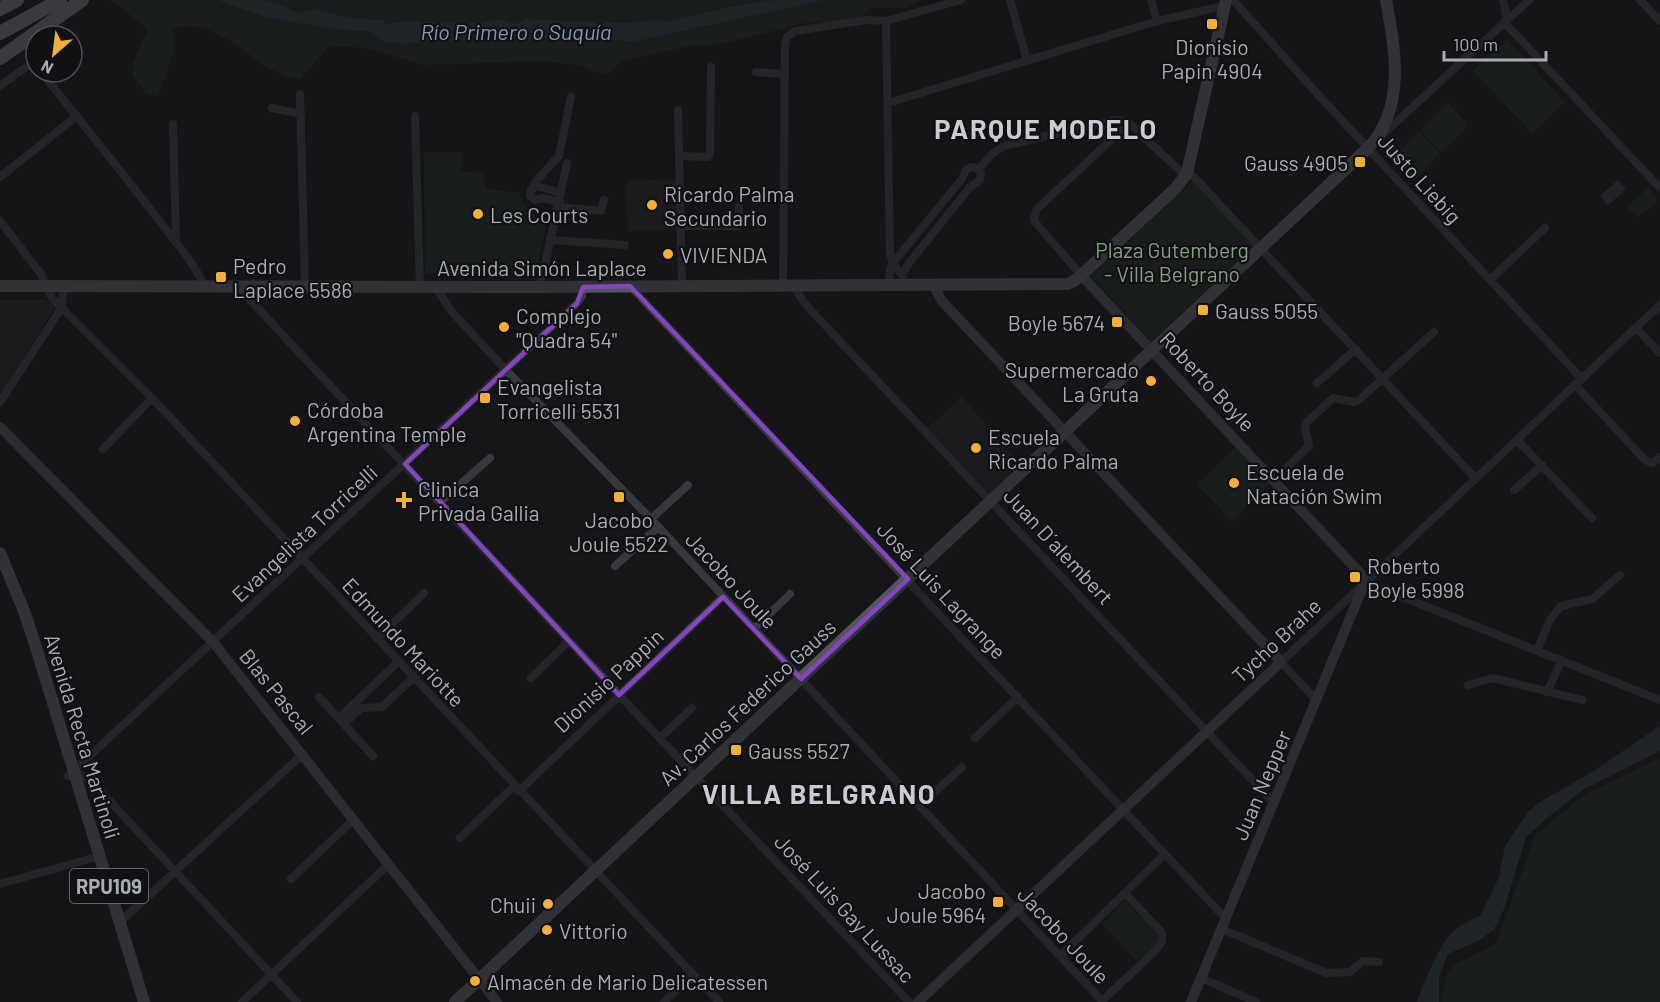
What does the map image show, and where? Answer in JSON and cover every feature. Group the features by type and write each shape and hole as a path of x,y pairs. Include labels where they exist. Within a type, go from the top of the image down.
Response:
{"highway":[{"path":"0,9 17,0"},
{"path":"0,33 60,0"},
{"path":"0,58 82,0"}],"main road":[{"name":"Av. Carlos Federico Gauss","path":"456,1002 1372,144 1387,117 1394,88 1396,66 1386,0"},
{"path":"1082,275 1176,188 1188,173 1228,2"},
{"name":"Avenida Simón Laplace","path":"0,286 797,286 890,285 903,280 933,285 1067,285 1082,275"},
{"name":"Roberto Boyle","path":"1082,275 1360,573 1365,582"},
{"path":"933,285 942,301 1281,662"},
{"name":"Blas Pascal","path":"0,427 213,642 497,1002"},
{"name":"Avenida Recta Martinoli","path":"0,553 24,611 93,858 137,1002"},
{"name":"Avenida Recta Martinoli","path":"0,567 19,614 144,1002"},
{"name":"Juan Nepper","path":"1191,1002 1365,582"},
{"name":"Tycho Brahe","path":"918,1002 1281,662"}],"street":[{"path":"783,286 784,74 787,37 795,31 805,29 866,20 886,21 961,0"},
{"path":"1010,0 1027,60"},
{"path":"1151,0 1157,21"},
{"path":"1503,0 1506,21 1660,188"},
{"path":"1372,144 1529,0"},
{"path":"1641,0 1660,21"},
{"path":"888,103 1157,21 1228,2"},
{"name":"Justo Liebig","path":"1228,2 1372,144 1645,460 1653,463 1660,457"},
{"path":"886,21 890,254 903,280"},
{"path":"680,156 708,157 710,153 711,67"},
{"path":"0,86 24,69"},
{"path":"756,72 784,74"},
{"path":"51,84 176,243 200,275 204,286"},
{"path":"300,94 305,287"},
{"path":"571,97 559,156 536,181 530,191 532,199 560,201 601,211 604,200"},
{"path":"272,108 301,114"},
{"path":"678,110 682,286"},
{"path":"0,177 77,116"},
{"path":"415,116 420,287"},
{"path":"1387,117 1394,122 1402,118"},
{"path":"979,170 992,154 1004,146 1108,122 1119,120 1129,123 1179,170 1194,177 1476,479"},
{"path":"1108,122 1116,126 1115,135"},
{"path":"1115,135 1129,123"},
{"path":"173,124 176,243"},
{"name":"Roberto Boyle","path":"1082,275 1034,219 1037,209 1115,135"},
{"path":"540,287 567,163"},
{"path":"890,285 890,269 893,263 962,179 966,170 971,167 979,170"},
{"path":"903,280 909,263 970,187 980,180 979,170"},
{"path":"534,186 560,201"},
{"path":"680,226 738,226 739,206"},
{"name":"Edmundo Mariotte","path":"0,221 41,274 52,298 152,398 719,1002"},
{"path":"1490,280 1545,228"},
{"path":"550,240 625,245"},
{"name":"José Luis Lagrange","path":"630,286 1165,854 1224,924"},
{"name":"Juan D´alembert","path":"797,286 799,295 806,304 1274,802"},
{"path":"0,402 62,307 63,292 69,287"},
{"name":"José Luis Gay Lussac","path":"238,287 909,1002"},
{"name":"Jacobo Joule","path":"435,287 452,312 505,369 651,519 1102,1002"},
{"name":"Evangelista Torricelli","path":"71,773 578,303 583,287"},
{"name":"Tycho Brahe","path":"1281,662 1660,305"},
{"path":"1636,328 1660,353"},
{"path":"1273,481 1310,446 1306,423 1333,398 1354,402 1359,400 1434,332"},
{"path":"1317,383 1356,349"},
{"path":"103,449 152,398"},
{"path":"1517,440 1592,518"},
{"path":"440,502 490,458"},
{"path":"1514,490 1542,465"},
{"path":"651,519 688,484"},
{"path":"615,566 658,527"},
{"path":"1537,650 1547,624 1561,606 1592,599 1620,574"},
{"name":"Roberto Boyle","path":"1365,582 1660,700"},
{"path":"377,639 424,593"},
{"path":"753,629 789,594"},
{"name":"Dionisio Pappin","path":"460,838 620,695 723,597"},
{"path":"531,678 569,641"},
{"path":"1547,692 1562,660"},
{"path":"341,721 398,662"},
{"path":"1281,662 1317,701"},
{"path":"358,705 382,707 413,678"},
{"path":"1468,685 1493,678 1582,700"},
{"path":"319,697 374,756"},
{"path":"975,738 1018,697"},
{"path":"660,738 692,708"},
{"path":"120,922 303,754"},
{"path":"920,806 962,767"},
{"path":"71,773 92,782 297,1002"},
{"path":"291,879 354,819"},
{"path":"1060,956 1165,854"},
{"path":"0,884 93,858"},
{"path":"242,1002 389,864"},
{"path":"1102,1002 1157,949 1162,941 1162,933 1125,893"},
{"path":"1224,924 1326,973 1350,972 1359,962 1379,962"},
{"path":"664,1002 693,975"},
{"path":"1201,978 1256,1002"}],"highlighted area":[{"path":"630,286 908,579 801,679 723,597 619,695 405,464 577,303 583,287"}],"shaded area":[{"name":"Ricardo Palma Secundario","path":"677,179 679,229 628,231 626,181"},
{"path":"0,300 46,300 55,307 0,396"},
{"name":"Escuela Ricardo Palma","path":"962,397 1024,467 992,496 927,429"}],"green space":[{"path":"111,0 217,0 268,18 332,29 372,32 383,42 406,44 495,38 539,40 594,38 633,42 825,0 921,0 907,8 872,8 855,21 805,23 716,45 694,45 620,61 614,71 602,75 579,65 540,61 424,65 367,48 329,46 300,79 273,70 217,34 203,28 188,26 173,29 174,51 158,96 146,94 132,74 133,62 148,29"},
{"path":"262,0 775,0 717,9 669,21 627,23 526,19 515,24 500,19 477,23 404,21 388,24 382,20 350,18 316,9 299,13"},
{"path":"1507,40 1565,102 1532,133 1473,71"},
{"path":"1448,103 1469,125 1442,152 1421,130"},
{"path":"1419,132 1440,153 1413,180 1392,159"},
{"name":"Les Courts","path":"424,152 461,152 461,171 482,173 487,189 520,193 524,204 530,211 548,219 537,268 425,274"},
{"name":"Plaza Gutemberg - Villa Belgrano","path":"1193,181 1254,246 1151,341 1091,276"},
{"path":"1648,188 1658,200 1637,218 1627,206"},
{"name":"Escuela de Natación Swim","path":"1237,446 1272,482 1232,521 1197,485"},
{"path":"1660,758 1660,1002 1442,1002 1445,977 1457,963 1496,944 1536,834 1586,794"},
{"path":"1125,901 1158,934 1157,943 1137,961 1102,924"}],"water":[{"name":"Río Primero o Suquía","path":"217,0 262,0 298,13 316,9 350,18 382,20 388,24 404,21 477,23 500,19 515,24 525,19 626,23 669,21 728,7 775,0 825,0 633,42 594,38 539,40 495,38 406,44 383,42 372,32 332,29 268,18"},
{"path":"1618,180 1626,189 1608,205 1600,196"},
{"path":"1660,726 1660,751 1584,789 1526,837 1504,909 1494,929 1480,940 1448,954 1439,977 1439,1002 1417,1002 1431,968 1448,937 1455,930 1480,916 1499,877 1505,846 1528,812 1540,802 1589,774"}],"place":[{"name":"Dionisio Papin 4904","path":"1212,24"},
{"name":"Gauss 4905","path":"1360,162"},
{"name":"Ricardo Palma Secundario","path":"652,205"},
{"name":"Les Courts","path":"478,214"},
{"name":"VIVIENDA","path":"668,254"},
{"name":"Pedro Laplace 5586","path":"221,277"},
{"name":"Gauss 5055","path":"1203,310"},
{"name":"Boyle 5674","path":"1117,322"},
{"name":"Complejo \"Quadra 54\"","path":"504,327"},
{"name":"Supermercado La Gruta","path":"1151,381"},
{"name":"Evangelista Torricelli 5531","path":"485,398"},
{"name":"Córdoba Argentina Temple","path":"295,421"},
{"name":"Escuela Ricardo Palma","path":"976,448"},
{"name":"Escuela de Natación Swim","path":"1234,483"},
{"name":"Jacobo Joule 5522","path":"619,497"},
{"name":"Clinica Privada Gallia","path":"404,500"},
{"name":"Roberto Boyle 5998","path":"1355,577"},
{"name":"Gauss 5527","path":"736,750"},
{"name":"Jacobo Joule 5964","path":"998,902"},
{"name":"Chuii","path":"548,904"},
{"name":"Vittorio","path":"547,930"},
{"name":"Almacén de Mario Delicatessen","path":"475,981"}],"district":[{"name":"PARQUE MODELO","path":"1046,128"},
{"name":"VILLA BELGRANO","path":"819,793"}]}
